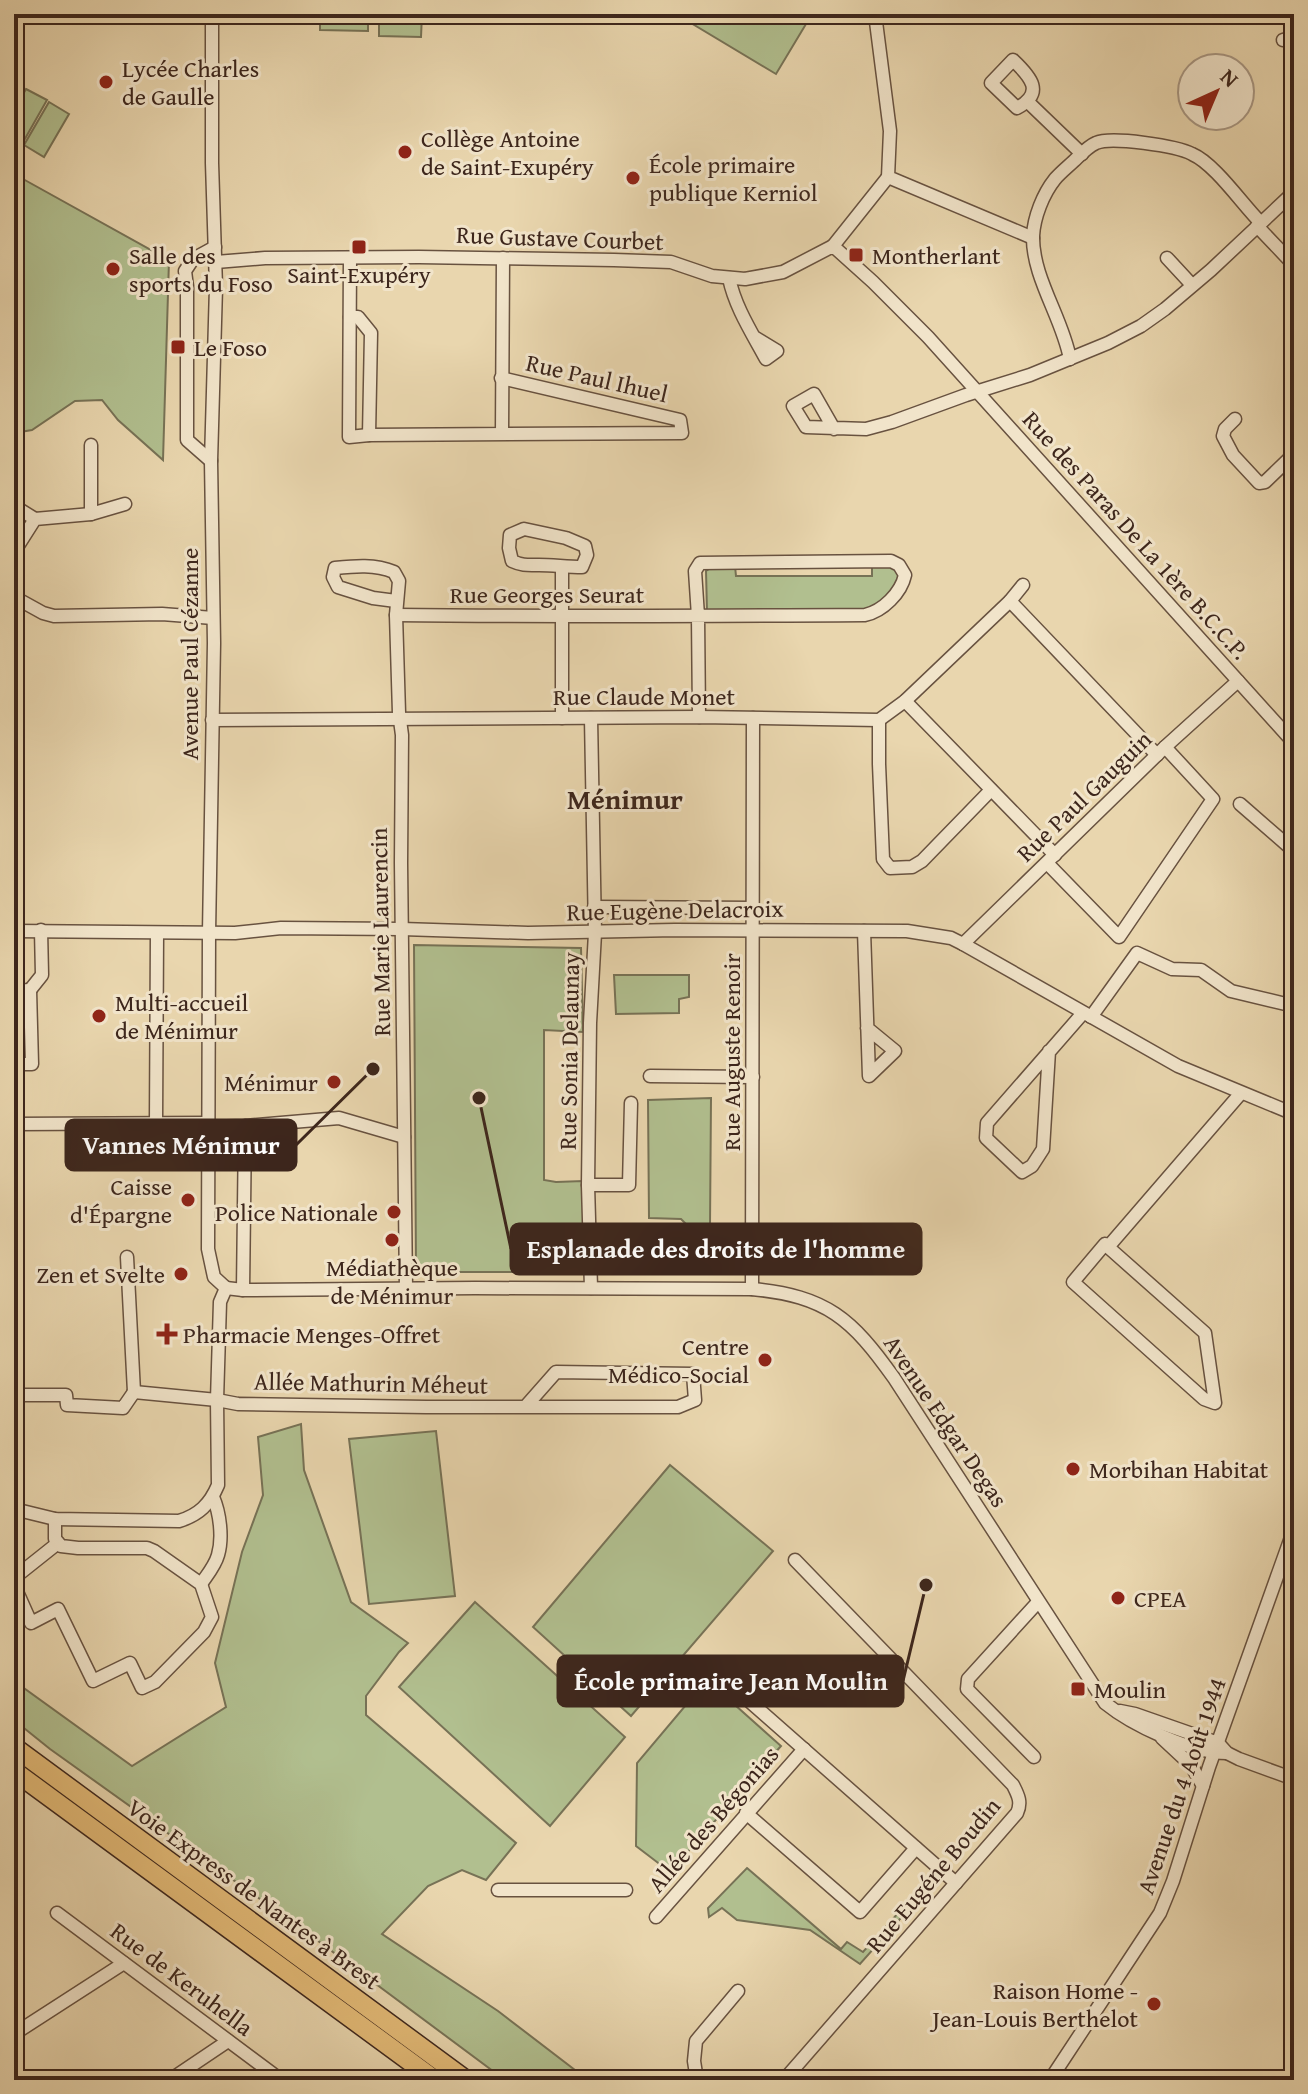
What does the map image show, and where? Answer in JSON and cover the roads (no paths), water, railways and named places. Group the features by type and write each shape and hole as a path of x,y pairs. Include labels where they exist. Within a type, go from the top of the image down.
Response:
{"highway":[{"name":"Voie Express de Nantes à Brest","path":"14,1747 466,2080"},
{"name":"Voie Express de Nantes à Brest","path":"14,1771 435,2080"}],"street":[{"name":"Avenue Paul Cézanne","path":"212,14 212,163 216,262 211,461 213,618 208,1249 214,1277 226,1288"},
{"path":"875,14 890,131 888,177 833,246 885,293 978,391"},
{"path":"1028,102 1082,154"},
{"path":"1070,359 1039,269 1034,226 1055,178 1095,143 1108,140 1163,147 1192,154 1202,160 1235,192 1294,265"},
{"path":"888,177 1033,238"},
{"path":"834,429 866,429 892,422 1030,375 1141,326 1192,285 1294,192"},
{"name":"Rue Gustave Courbet","path":"216,262 265,258 568,258 671,262 712,276 729,278 765,277 783,272 833,246"},
{"path":"211,461 187,440 185,271 193,259 215,247"},
{"name":"Rue Paul Ihuel","path":"502,433 503,258"},
{"path":"1167,258 1192,285"},
{"path":"350,259 349,437 369,435 371,333 358,317 350,317"},
{"path":"729,278 733,296 754,337"},
{"name":"Rue Paul Ihuel","path":"369,435 682,433 680,420 501,378"},
{"name":"Rue des Paras De La 1ère B.C.C.P.","path":"978,391 1294,743"},
{"path":"1235,419 1225,429 1223,436 1233,455 1259,483 1265,482 1294,454"},
{"path":"91,445 91,514"},
{"path":"14,506 35,519 91,514 125,504"},
{"path":"14,552 35,519"},
{"path":"524,529 566,538 585,546 587,555 582,567 562,568 541,565 524,567 512,561 510,535 524,529"},
{"path":"698,616 876,613 903,586 905,575 899,565 891,561 700,563 695,571 699,717"},
{"name":"Rue Marie Laurencin","path":"396,608 338,587 333,577 335,568 357,565 385,568 394,572 399,581 396,608 402,735 406,1289"},
{"path":"562,568 562,718"},
{"path":"991,790 922,861 912,867 890,868 883,859 879,720 905,701 1023,585"},
{"path":"14,597 54,616 162,614 213,618"},
{"path":"905,701 991,790 1119,937 1213,799 1010,601"},
{"name":"Rue Georges Seurat","path":"396,608 561,617 698,616"},
{"name":"Rue Paul Gauguin","path":"963,944 1161,751 1238,681"},
{"name":"Rue Claude Monet","path":"212,720 699,717 879,720"},
{"name":"Rue Sonia Delaunay","path":"591,718 595,933 590,1023 588,1185 591,1288"},
{"name":"Rue Auguste Renoir","path":"752,1289 753,718"},
{"path":"1240,804 1294,851"},
{"path":"594,907 753,908"},
{"name":"Rue Eugène Delacroix","path":"14,931 235,933 281,928 595,933 675,930 907,931 951,938 1178,1066 1294,1114"},
{"path":"14,1064 32,1064 30,990 42,975 41,930"},
{"path":"864,931 867,1028"},
{"path":"156,1124 157,933"},
{"path":"1049,1051 1043,1149 1032,1166 1022,1172 986,1138 987,1123 1049,1051 1087,1015 1137,953 1172,969 1201,970 1231,991 1294,1006"},
{"path":"14,991 30,990"},
{"path":"650,1076 753,1077"},
{"path":"1108,1247 1241,1093"},
{"path":"588,1185 629,1185 631,1103"},
{"path":"14,1124 245,1126 339,1118 404,1137"},
{"path":"243,1290 245,1126"},
{"path":"1105,1244 1108,1247 1205,1333 1215,1403 1204,1399 1073,1282 1105,1244"},
{"path":"14,1395 66,1395 67,1405 123,1408 134,1392 127,1257"},
{"path":"14,1509 55,1519 179,1521 202,1510 218,1485 220,1302 226,1288"},
{"name":"Avenue Edgar Degas","path":"226,1288 752,1289 795,1295 819,1303 841,1317 870,1345 1105,1703 1139,1726 1206,1750 1220,1749"},
{"name":"Allée Mathurin Méheut","path":"134,1392 238,1404 426,1407 678,1407 695,1400 693,1374 556,1372 526,1406"},
{"path":"201,1584 219,1551 219,1513 213,1497"},
{"path":"14,1585 31,1623 58,1609 93,1681 130,1663 142,1688 155,1682 211,1621 210,1608 201,1584 147,1548 66,1547 58,1543 54,1532 55,1519"},
{"name":"Avenue du 4 Août 1944","path":"1050,2080 1160,1913 1203,1786 1220,1749 1294,1529"},
{"path":"14,1578 58,1543"},
{"name":"Rue Eugéne Boudin","path":"784,2080 1021,1805 1013,1785 795,1560"},
{"path":"1034,1757 967,1689 968,1679 1038,1602"},
{"path":"706,1663 956,1883"},
{"path":"1114,1711 1135,1714 1247,1763 1294,1779"},
{"path":"1156,1732 1191,1765 1203,1786"},
{"name":"Allée des Bégonias","path":"656,1917 804,1749"},
{"path":"746,1813 860,1912 916,1848"},
{"path":"498,1890 626,1890"},
{"name":"Rue de Keruhella","path":"57,1913 281,2080"},
{"path":"14,2034 124,1963"},
{"path":"697,2080 694,2061 696,2041 738,1991"},
{"path":"170,2080 228,2041"}],"place":[{"name":"Lycée Charles de Gaulle","path":"106,82"},
{"name":"Collège Antoine de Saint-Exupéry","path":"405,152"},
{"name":"École primaire publique Kerniol","path":"633,178"},
{"name":"Saint-Exupéry","path":"359,247"},
{"name":"Montherlant","path":"856,255"},
{"name":"Salle des sports du Foso","path":"113,269"},
{"name":"Le Foso","path":"178,347"},
{"name":"Multi-accueil de Ménimur","path":"99,1016"},
{"name":"Vannes Ménimur","path":"373,1069"},
{"name":"Ménimur","path":"334,1082"},
{"name":"Esplanade des droits de l'homme","path":"479,1098"},
{"name":"Caisse d'Épargne","path":"188,1200"},
{"name":"Police Nationale","path":"394,1212"},
{"name":"Médiathèque de Ménimur","path":"392,1240"},
{"name":"Zen et Svelte","path":"181,1274"},
{"name":"Pharmacie Menges-Offret","path":"167,1334"},
{"name":"Centre Médico-Social","path":"765,1360"},
{"name":"Morbihan Habitat","path":"1073,1469"},
{"name":"École primaire Jean Moulin","path":"926,1585"},
{"name":"CPEA","path":"1118,1598"},
{"name":"Moulin","path":"1078,1689"},
{"name":"Raison Home - Jean-Louis Berthelot","path":"1154,2004"}],"district":[{"name":"Ménimur","path":"625,798"}]}
